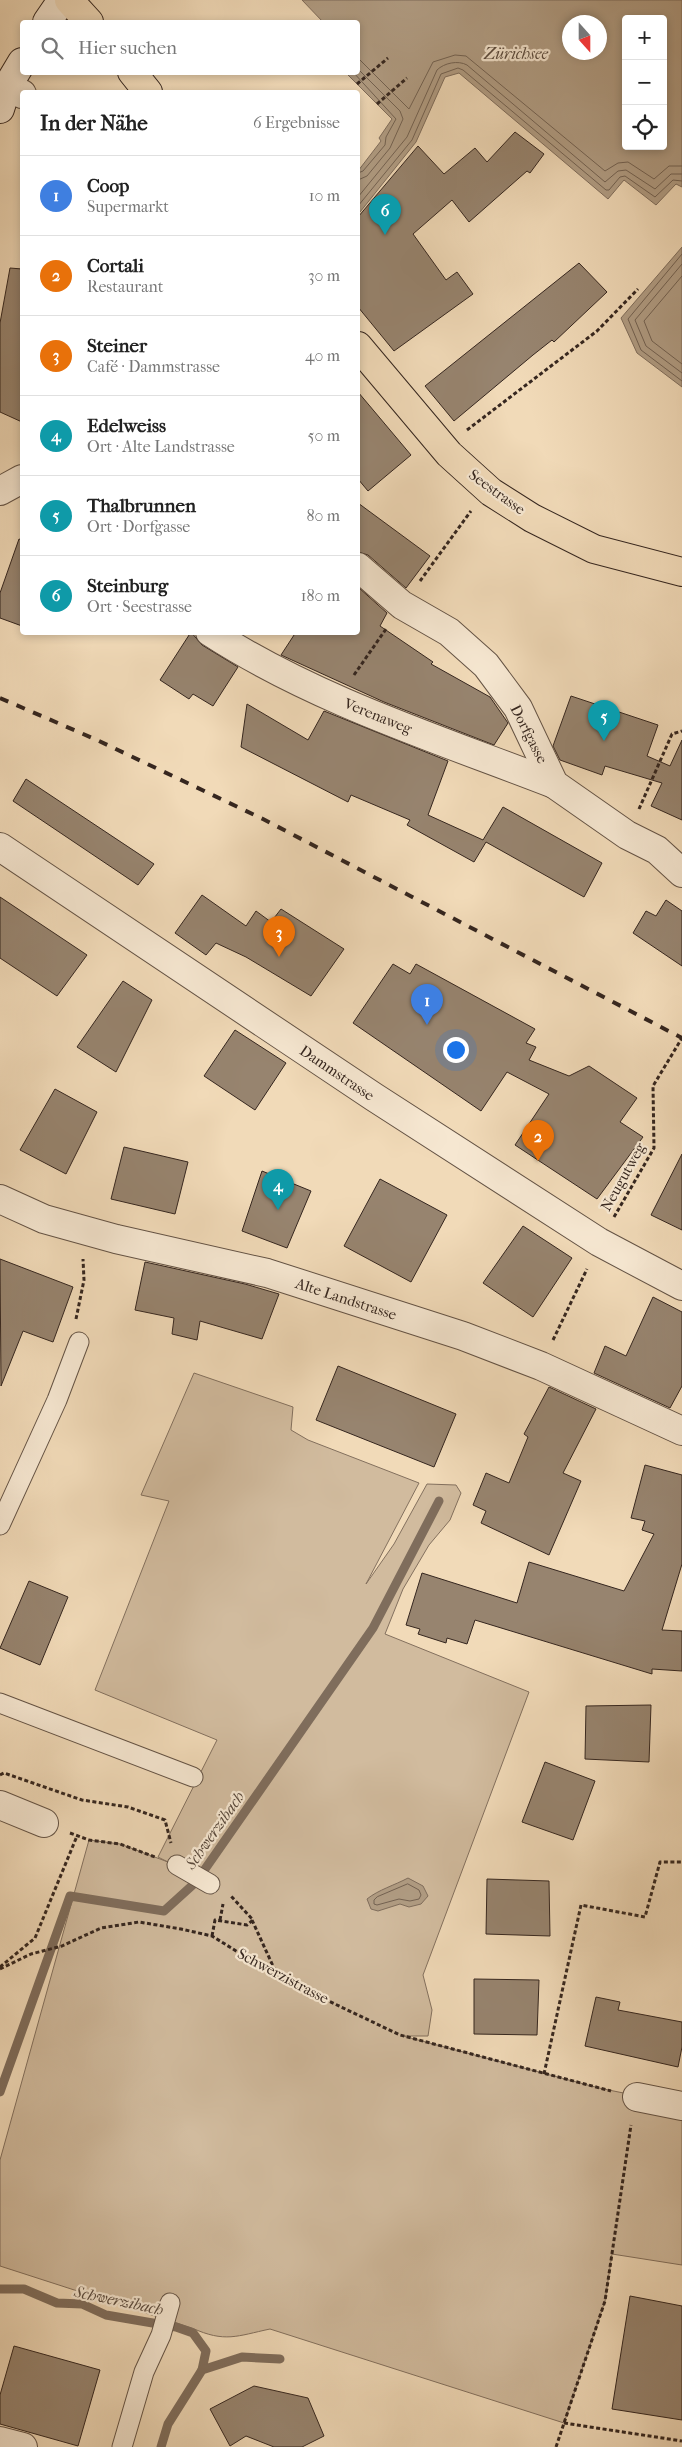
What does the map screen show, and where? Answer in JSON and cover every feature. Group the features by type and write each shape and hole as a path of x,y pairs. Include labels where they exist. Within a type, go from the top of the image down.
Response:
{"main road":[{"path":"69,0 87,20"},
{"path":"134,75 146,90"},
{"name":"Seestrasse","path":"360,348 449,454 491,492 532,518 594,549 682,572"}],"street":[{"path":"48,20 62,0"},
{"path":"14,98 7,87 20,65"},
{"name":"Dorfgasse","path":"360,569 402,605 449,632 486,665 518,708 554,784"},
{"name":"Verenaweg","path":"215,635 233,647 337,699 554,784"},
{"path":"554,784 628,834 656,850 682,873"},
{"name":"Dammstrasse","path":"0,847 374,1097 599,1242 682,1286"},
{"name":"Alte Landstrasse","path":"0,1199 44,1220 266,1273 463,1336 541,1366 682,1431"},
{"path":"0,1806 44,1823"},
{"path":"635,2108 682,2106"},
{"path":"0,2441 22,2447"}],"lane":[{"path":"0,1525 57,1400 78,1342"},
{"path":"0,1703 193,1777"},
{"path":"177,1865 210,1884"},
{"path":"122,2447 144,2372 161,2335 170,2303"}],"path":[{"path":"357,84 388,58"},
{"path":"377,104 407,78"},
{"path":"466,431 597,331 638,289"},
{"path":"628,834 672,734 682,731"},
{"name":"Neugutweg","path":"550,1348 599,1242 654,1148 653,1086 682,1038"},
{"path":"75,1228 82,1252 84,1280 76,1324 78,1342"},
{"path":"0,1775 4,1773 82,1800 128,1807 165,1820 177,1865"},
{"path":"44,1823 89,1840 120,1844 177,1865"},
{"path":"0,1968 35,1938 77,1836"},
{"path":"544,2074 581,1905 645,1918 660,1862 682,1862"},
{"path":"210,1884 230,1895 252,1920 278,1977"},
{"name":"Schwerzistrasse","path":"252,1920 247,1925 215,1920 212,1936 278,1977 400,2035 544,2074 635,2108"},
{"path":"0,1968 31,1954 62,1946 101,1928 139,1922 212,1936"},
{"path":"556,2447 605,2301 635,2108"},
{"path":"564,2423 682,2441"}],"shaded area":[{"path":"194,1373 293,1407 291,1430 308,1440 419,1483 366,1584 394,1544 427,1484 456,1485 461,1493 450,1520 429,1545 403,1589 385,1634 529,1692 423,1975 432,2010 428,2036 403,2036 599,2088 682,2105 682,2265 612,2254 605,2301 564,2423 270,2329 231,2337 203,2333 0,2266 0,2160 89,1840 120,1844 168,1862 158,1857 217,1740 95,1690 169,1501 141,1495"}],"water":[{"name":"Zürichsee","path":"302,0 682,0 682,187 676,184 656,205 624,180 608,199 459,73 445,77 416,142 360,212 360,168 381,141 379,138 392,119 348,75 360,75 360,20 321,20"},
{"path":"682,247 682,387 637,353 621,318"},
{"path":"408,1878 423,1886 428,1896 421,1904 409,1907 400,1904 378,1911 371,1909 367,1899 381,1890"}],"building":[{"path":"515,132 544,154 530,173 527,171 469,222 452,200 413,234 446,280 457,272 473,294 394,351 360,309 360,215 418,146 444,174 475,148 487,162"},
{"path":"579,263 607,292 554,342 552,340 533,355 454,421 425,386"},
{"path":"10,268 20,269 20,421 0,412 0,323"},
{"path":"360,394 411,455 368,491 360,481"},
{"path":"360,504 430,556 406,588 368,555 360,553"},
{"path":"20,539 20,625 0,618 0,593"},
{"path":"360,589 387,613 380,626 433,662 431,664 490,697 508,723 494,745 384,702 281,655 294,635 360,635"},
{"path":"189,635 194,635 202,645 238,667 213,706 193,694 189,699 160,680"},
{"path":"571,696 658,725 647,756 670,766 682,740 682,820 651,806 662,783 605,766 602,775 560,760 553,746"},
{"path":"247,704 308,740 324,711 448,761 428,815 483,840 503,807 602,863 584,897 486,842 474,862 407,825 410,820 351,795 348,802 241,747"},
{"path":"26,779 154,864 138,885 13,801"},
{"path":"202,895 246,926 256,911 271,922 281,909 344,949 311,996 246,957 216,943 206,955 175,933"},
{"path":"0,897 87,955 57,996 0,958"},
{"path":"666,900 682,911 682,966 633,933 646,911 656,916"},
{"path":"393,964 410,974 416,964 535,1029 526,1043 536,1047 529,1060 569,1076 589,1066 637,1098 620,1122 643,1137 597,1199 515,1145 549,1094 507,1072 481,1111 353,1023"},
{"path":"123,981 152,1000 116,1072 77,1047"},
{"path":"235,1030 286,1063 255,1110 204,1076"},
{"path":"55,1089 97,1112 66,1174 20,1150"},
{"path":"124,1147 188,1162 175,1214 111,1199"},
{"path":"682,1154 682,1230 651,1215"},
{"path":"262,1171 311,1191 287,1248 242,1231"},
{"path":"380,1179 447,1215 411,1282 344,1246"},
{"path":"523,1226 572,1258 533,1317 483,1283"},
{"path":"0,1259 73,1287 53,1342 23,1331 1,1386"},
{"path":"145,1262 245,1284 279,1294 262,1339 200,1321 197,1340 172,1334 174,1318 135,1310"},
{"path":"653,1297 682,1312 682,1386 670,1408 594,1373 605,1346 626,1356"},
{"path":"338,1366 456,1414 434,1467 316,1420"},
{"path":"549,1387 596,1409 563,1473 581,1481 549,1555 481,1523 486,1511 473,1505 486,1473 509,1483 528,1437 524,1434"},
{"path":"645,1465 682,1475 682,1564 662,1630 682,1631 682,1671 652,1669 652,1674 475,1620 467,1644 447,1638 446,1643 418,1634 420,1629 406,1625 422,1573 517,1603 529,1562 624,1591 654,1534 642,1530 645,1521 631,1518"},
{"path":"29,1581 68,1597 40,1665 0,1648"},
{"path":"651,1705 649,1762 585,1759 586,1706"},
{"path":"545,1762 595,1781 573,1840 522,1822"},
{"path":"487,1879 549,1881 550,1936 486,1934"},
{"path":"474,1979 539,1980 537,2035 474,2034"},
{"path":"596,1997 620,2002 618,2010 682,2022 682,2047 678,2067 585,2046"},
{"path":"630,2296 682,2306 682,2420 612,2409"},
{"path":"14,2346 100,2370 78,2446 0,2424 0,2395"},
{"path":"254,2386 308,2398 324,2436 302,2447 274,2447 246,2436 230,2446 210,2409"}],"waterway":[{"name":"Schwerzibach","path":"0,2092 70,1896 164,1911 196,1882 373,1628 439,1501"},
{"name":"Schwerzibach","path":"0,2289 24,2289 57,2303 82,2304 106,2315 176,2327 193,2333 206,2351 202,2370"},
{"name":"Schwerzibach","path":"161,2447 168,2424 202,2370 242,2357 280,2359"}],"railway":[{"path":"0,698 97,740 263,819 682,1038"}],"place":[{"name":"Steinburg","path":"385,235"},
{"name":"Thalbrunnen","path":"604,741"},
{"name":"Steiner","path":"279,957"},
{"name":"Coop","path":"427,1025"},
{"name":"Cortali","path":"538,1161"},
{"name":"Edelweiss","path":"278,1210"}]}
